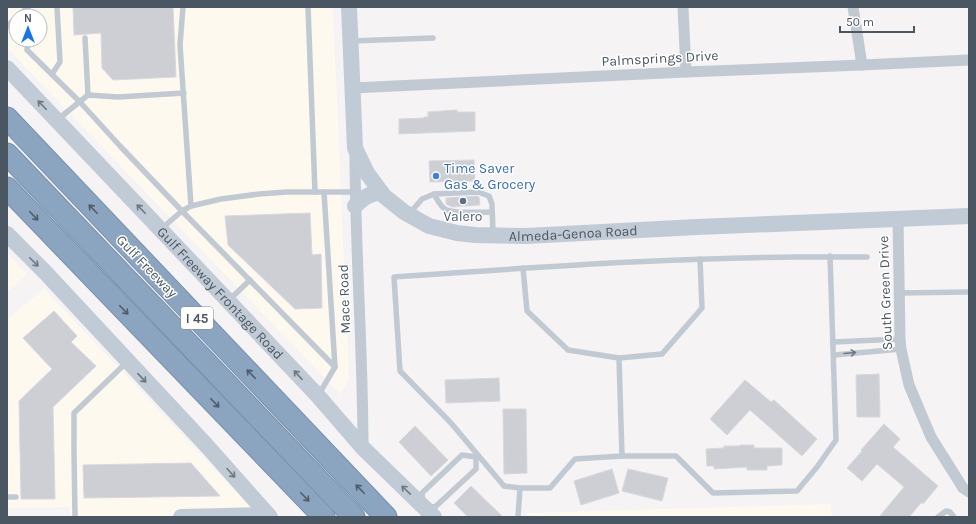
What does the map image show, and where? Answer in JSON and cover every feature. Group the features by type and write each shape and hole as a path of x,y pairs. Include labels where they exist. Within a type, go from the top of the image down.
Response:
{"highway":[{"name":"Gulf Freeway","path":"7,118 386,517"},
{"name":"Gulf Freeway","path":"7,154 354,517"},
{"path":"7,188 324,517"}],"main road":[{"name":"Almeda-Genoa Road","path":"349,7 355,148 367,173 384,196 404,212 429,226 457,233 526,236 969,216"},
{"name":"Gulf Freeway Frontage Road","path":"7,68 318,396 363,448 428,512"},
{"path":"355,199 381,192"},
{"path":"7,234 44,271 207,446 269,516"},
{"path":"181,517 269,516"}],"street":[{"path":"683,7 686,72"},
{"path":"853,7 862,65"},
{"name":"Palmsprings Drive","path":"353,88 969,60"},
{"name":"Mace Road","path":"355,148 355,199 363,398 363,448"},
{"name":"South Green Drive","path":"898,219 900,344 909,385 931,437 963,488 969,492"}],"lane":[{"path":"52,74 60,62 57,7"},
{"path":"183,7 180,45 191,206"},
{"path":"308,7 315,192"},
{"path":"85,38 88,95"},
{"path":"351,41 433,38"},
{"path":"28,48 28,50 80,102 182,211 336,367"},
{"path":"57,120 88,95 118,97 184,93"},
{"path":"160,229 182,211 191,206 221,199 287,192 324,192 355,199"},
{"path":"318,396 336,367 324,192"},
{"path":"409,214 422,199 434,194 478,192 489,196 492,204 493,235"},
{"path":"434,194 446,210 457,212 492,212"},
{"path":"830,256 836,440 817,467 797,491 713,493 676,456 622,456 575,459 550,488 520,488 504,486 477,456 451,423 400,372 394,277 523,268 700,259 830,256 867,257"},
{"path":"523,268 528,310 568,350 619,358 662,354 702,308 700,259"},
{"path":"228,301 250,280"},
{"path":"898,293 969,292"},
{"path":"833,342 900,344"},
{"path":"834,355 900,344"},
{"path":"619,358 622,456"},
{"path":"75,517 74,413 128,362"},
{"path":"462,455 477,456 476,469 428,512 422,493 462,455"},
{"path":"518,517 520,488"},
{"path":"7,497 16,497"},
{"path":"938,517 946,510 954,517"}],"shaded area":[{"path":"7,7 333,7 349,380 340,394 7,48"},
{"path":"7,253 27,274 7,292"},
{"path":"44,289 260,517 70,517 70,507 7,508 7,319"},
{"path":"831,504 832,517 527,517 527,513"}],"building":[{"path":"73,7 173,7 176,77 113,80 102,68 101,33 74,35"},
{"path":"457,110 457,112 475,112 475,131 399,134 399,119 424,118 428,117 428,112"},
{"path":"474,160 475,181 430,182 429,161"},
{"name":"Valero","path":"479,197 480,205 452,207 446,204 446,198"},
{"path":"310,213 312,255 321,254 322,308 295,309 228,245 225,216"},
{"path":"54,311 77,336 71,342 96,366 53,407 55,499 21,499 19,401 52,369 23,338"},
{"path":"879,374 880,417 857,417 856,375"},
{"path":"499,378 500,401 446,403 445,380"},
{"path":"745,380 771,402 774,400 817,439 802,456 750,410 727,435 710,419"},
{"path":"503,409 526,409 527,473 504,474"},
{"path":"884,424 900,439 893,447 938,486 923,504 922,502 909,517 879,517 904,487 877,464 862,481 847,468"},
{"path":"415,426 448,460 431,476 399,442"},
{"path":"754,445 754,448 782,448 782,465 767,466 767,470 747,470 747,467 714,469 714,466 707,466 706,449"},
{"path":"191,463 220,496 84,498 83,465"},
{"path":"612,469 619,493 581,505 574,481"},
{"path":"628,469 668,478 662,501 622,491"},
{"path":"471,486 503,517 468,517 454,503"}],"place":[{"name":"Time Saver Gas & Grocery","path":"436,176"},
{"name":"Valero","path":"463,201"}]}
